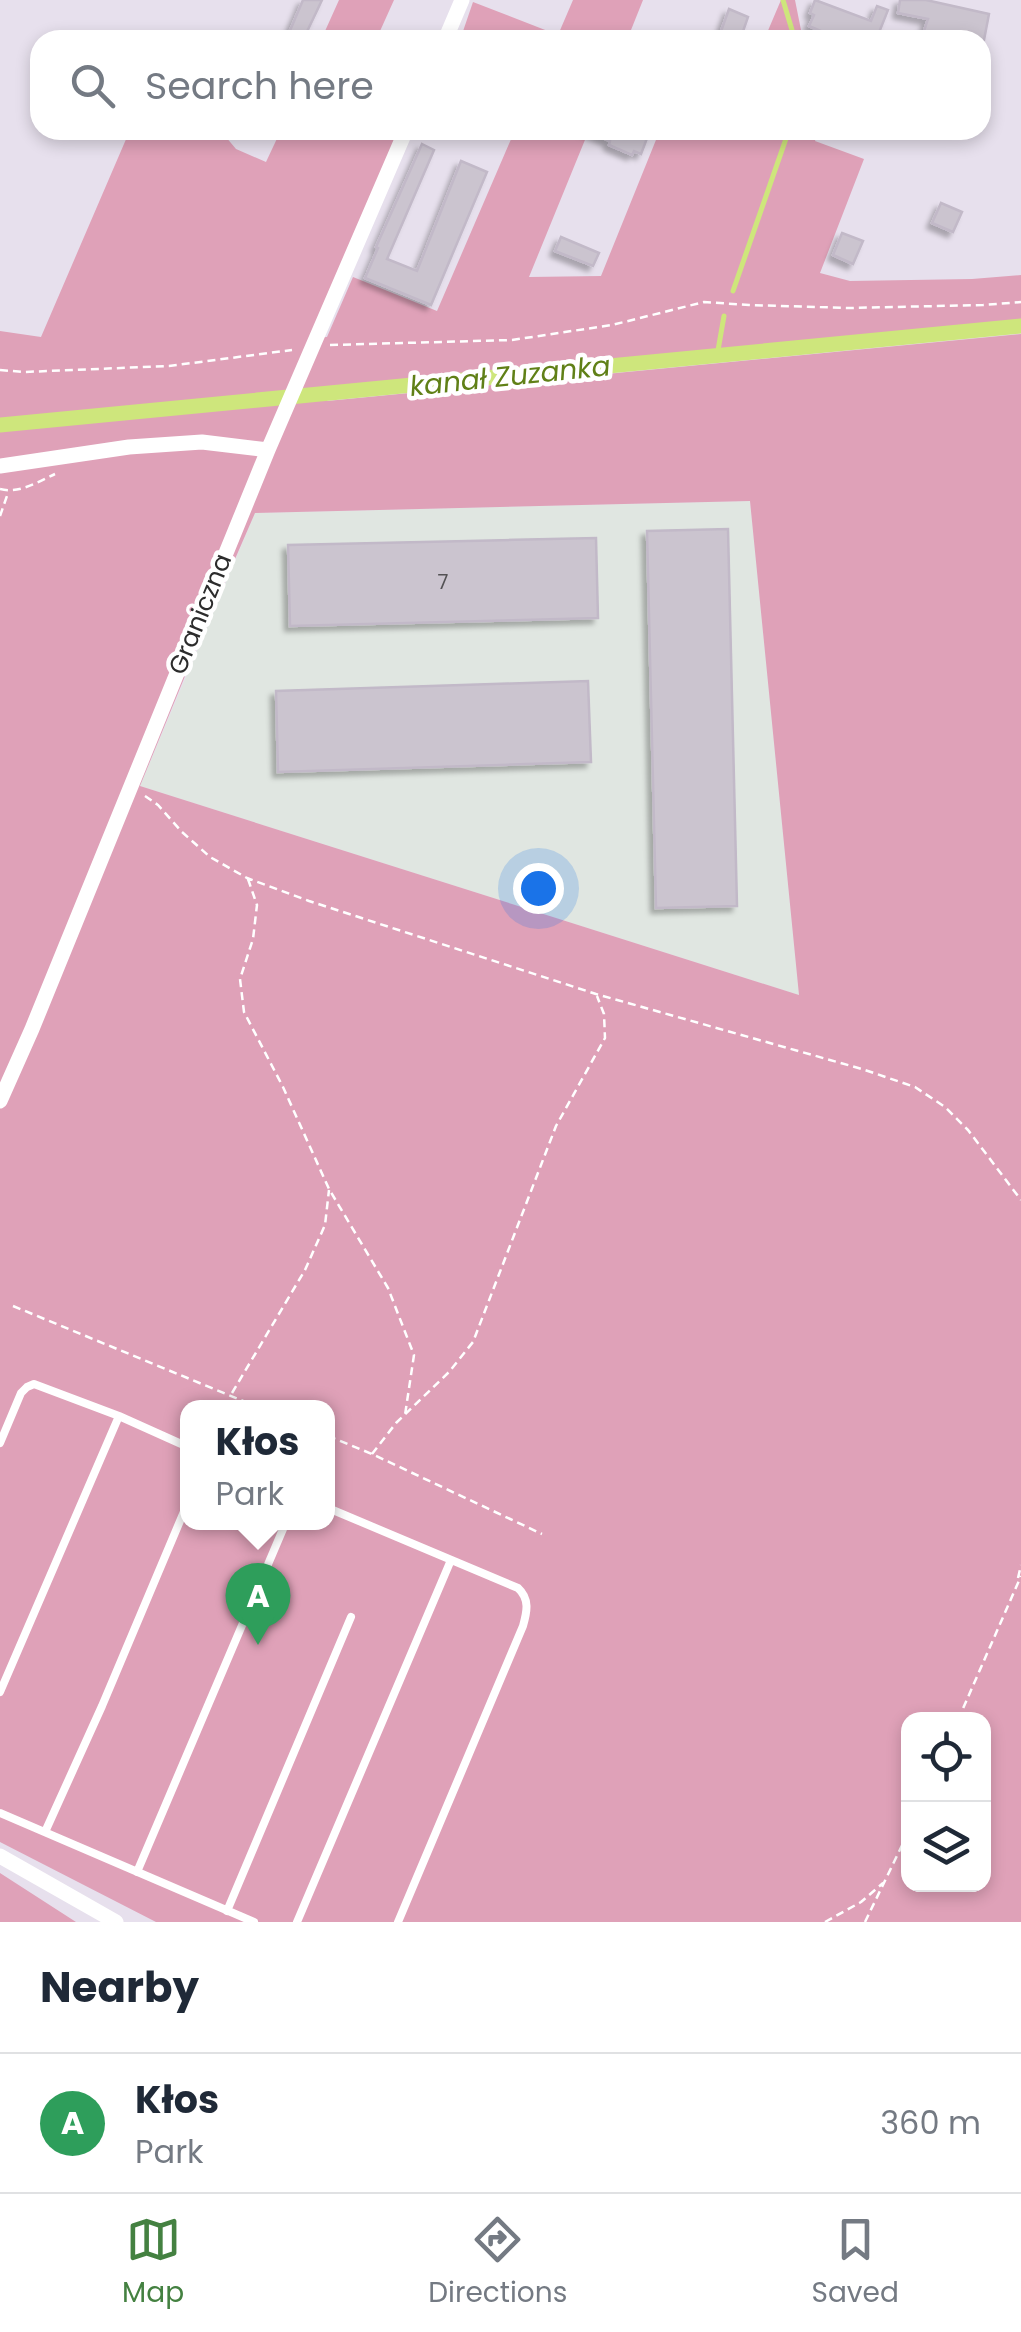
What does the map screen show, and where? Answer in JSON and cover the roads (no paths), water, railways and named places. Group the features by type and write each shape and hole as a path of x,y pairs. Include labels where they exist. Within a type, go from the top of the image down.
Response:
{"street":[{"path":"449,30 462,0"},
{"name":"Graniczna","path":"0,1101 268,450 402,140"},
{"path":"0,466 129,447 202,442 268,450"},
{"path":"0,1856 116,1922"}],"lane":[{"path":"0,1443 22,1392 30,1384 38,1384 180,1444"},
{"path":"0,1692 120,1416"},
{"path":"335,1511 518,1588 525,1597 527,1610 398,1922"},
{"path":"45,1832 180,1521"},
{"path":"137,1872 283,1530"},
{"path":"297,1922 451,1560"},
{"path":"227,1910 351,1617"},
{"path":"0,1812 254,1922"}],"waterway":[{"path":"783,0 792,30"},
{"path":"733,291 786,140"},
{"path":"717,356 724,316"},
{"name":"kanał Zuzanka","path":"0,425 1021,326"}],"place":[{"name":"Kłos","path":"258,1645"}]}
